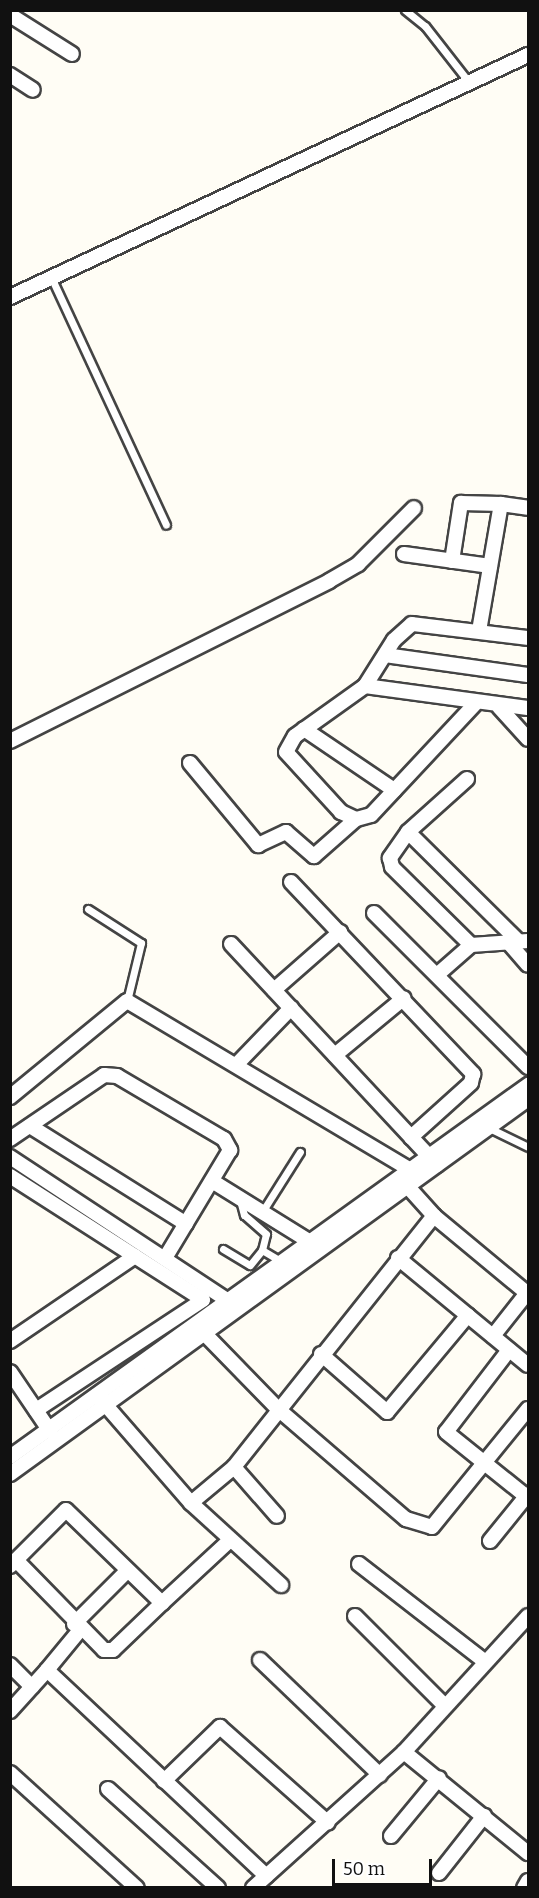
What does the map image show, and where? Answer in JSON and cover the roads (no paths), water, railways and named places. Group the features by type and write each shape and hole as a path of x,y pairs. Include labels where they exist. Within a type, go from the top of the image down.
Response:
{"street":[{"path":"10,15 72,54"},
{"path":"10,297 468,81 528,55"},
{"path":"10,75 33,90"},
{"path":"452,561 461,503 526,506"},
{"path":"480,631 501,504"},
{"path":"10,741 329,581 357,564 414,508"},
{"path":"404,554 490,566"},
{"path":"356,819 341,812 285,752 304,729 365,686 385,655 412,624 528,638"},
{"path":"385,655 528,675"},
{"path":"365,686 475,704 528,708"},
{"path":"190,763 258,845 286,832 314,856 356,819 371,815 475,704"},
{"path":"499,707 528,738"},
{"path":"304,729 394,790"},
{"path":"467,779 408,832 394,849 392,867 471,945"},
{"path":"408,832 518,941 528,965"},
{"path":"291,882 474,1074 471,1083 411,1137"},
{"path":"374,913 438,974 528,1067"},
{"path":"274,990 340,932"},
{"path":"438,974 471,945 518,941"},
{"path":"231,944 435,1162"},
{"path":"334,1055 404,998"},
{"path":"10,1097 126,1001 237,1064 418,1174"},
{"path":"237,1064 291,1008"},
{"path":"10,1139 98,1078 117,1076 228,1142 230,1150 165,1258"},
{"path":"10,1474 101,1400 230,1302 312,1243 435,1162 528,1085"},
{"path":"435,1162 491,1130 528,1099"},
{"path":"30,1126 186,1224"},
{"path":"10,1157 230,1302"},
{"path":"10,1457 204,1332 409,1188 418,1174"},
{"path":"10,1176 202,1300 36,1410"},
{"path":"212,1181 312,1243"},
{"path":"409,1188 434,1216 528,1294 493,1336"},
{"path":"191,1503 234,1467 321,1354 434,1216"},
{"path":"10,1341 135,1256"},
{"path":"398,1258 528,1365"},
{"path":"321,1354 387,1412 468,1315"},
{"path":"204,1332 278,1409 406,1520 432,1527 528,1409"},
{"path":"490,1541 528,1496 484,1464 446,1432 509,1350"},
{"path":"10,1372 50,1431"},
{"path":"101,1400 191,1503 280,1585"},
{"path":"234,1467 277,1516"},
{"path":"162,1603 66,1510 14,1563 99,1647 113,1650 230,1540"},
{"path":"359,1564 484,1661"},
{"path":"10,1712 47,1670 77,1627 127,1571"},
{"path":"355,1616 445,1706"},
{"path":"253,1887 328,1823 404,1752 484,1661 528,1616"},
{"path":"260,1660 380,1775"},
{"path":"10,1665 32,1687"},
{"path":"47,1670 266,1876"},
{"path":"164,1781 220,1727 328,1823"},
{"path":"404,1752 439,1778 528,1854"},
{"path":"10,1773 137,1887"},
{"path":"391,1836 439,1778"},
{"path":"108,1789 218,1887"},
{"path":"439,1873 484,1816"},
{"path":"524,1887 528,1881"}],"lane":[{"path":"405,10 425,26 468,81"},
{"path":"51,277 166,525"},
{"path":"88,909 141,943 126,1001"},
{"path":"491,1130 528,1147"},
{"path":"262,1212 300,1152"},
{"path":"223,1249 250,1266 262,1250 266,1234 244,1215 240,1198"},
{"path":"262,1250 284,1263"}]}
